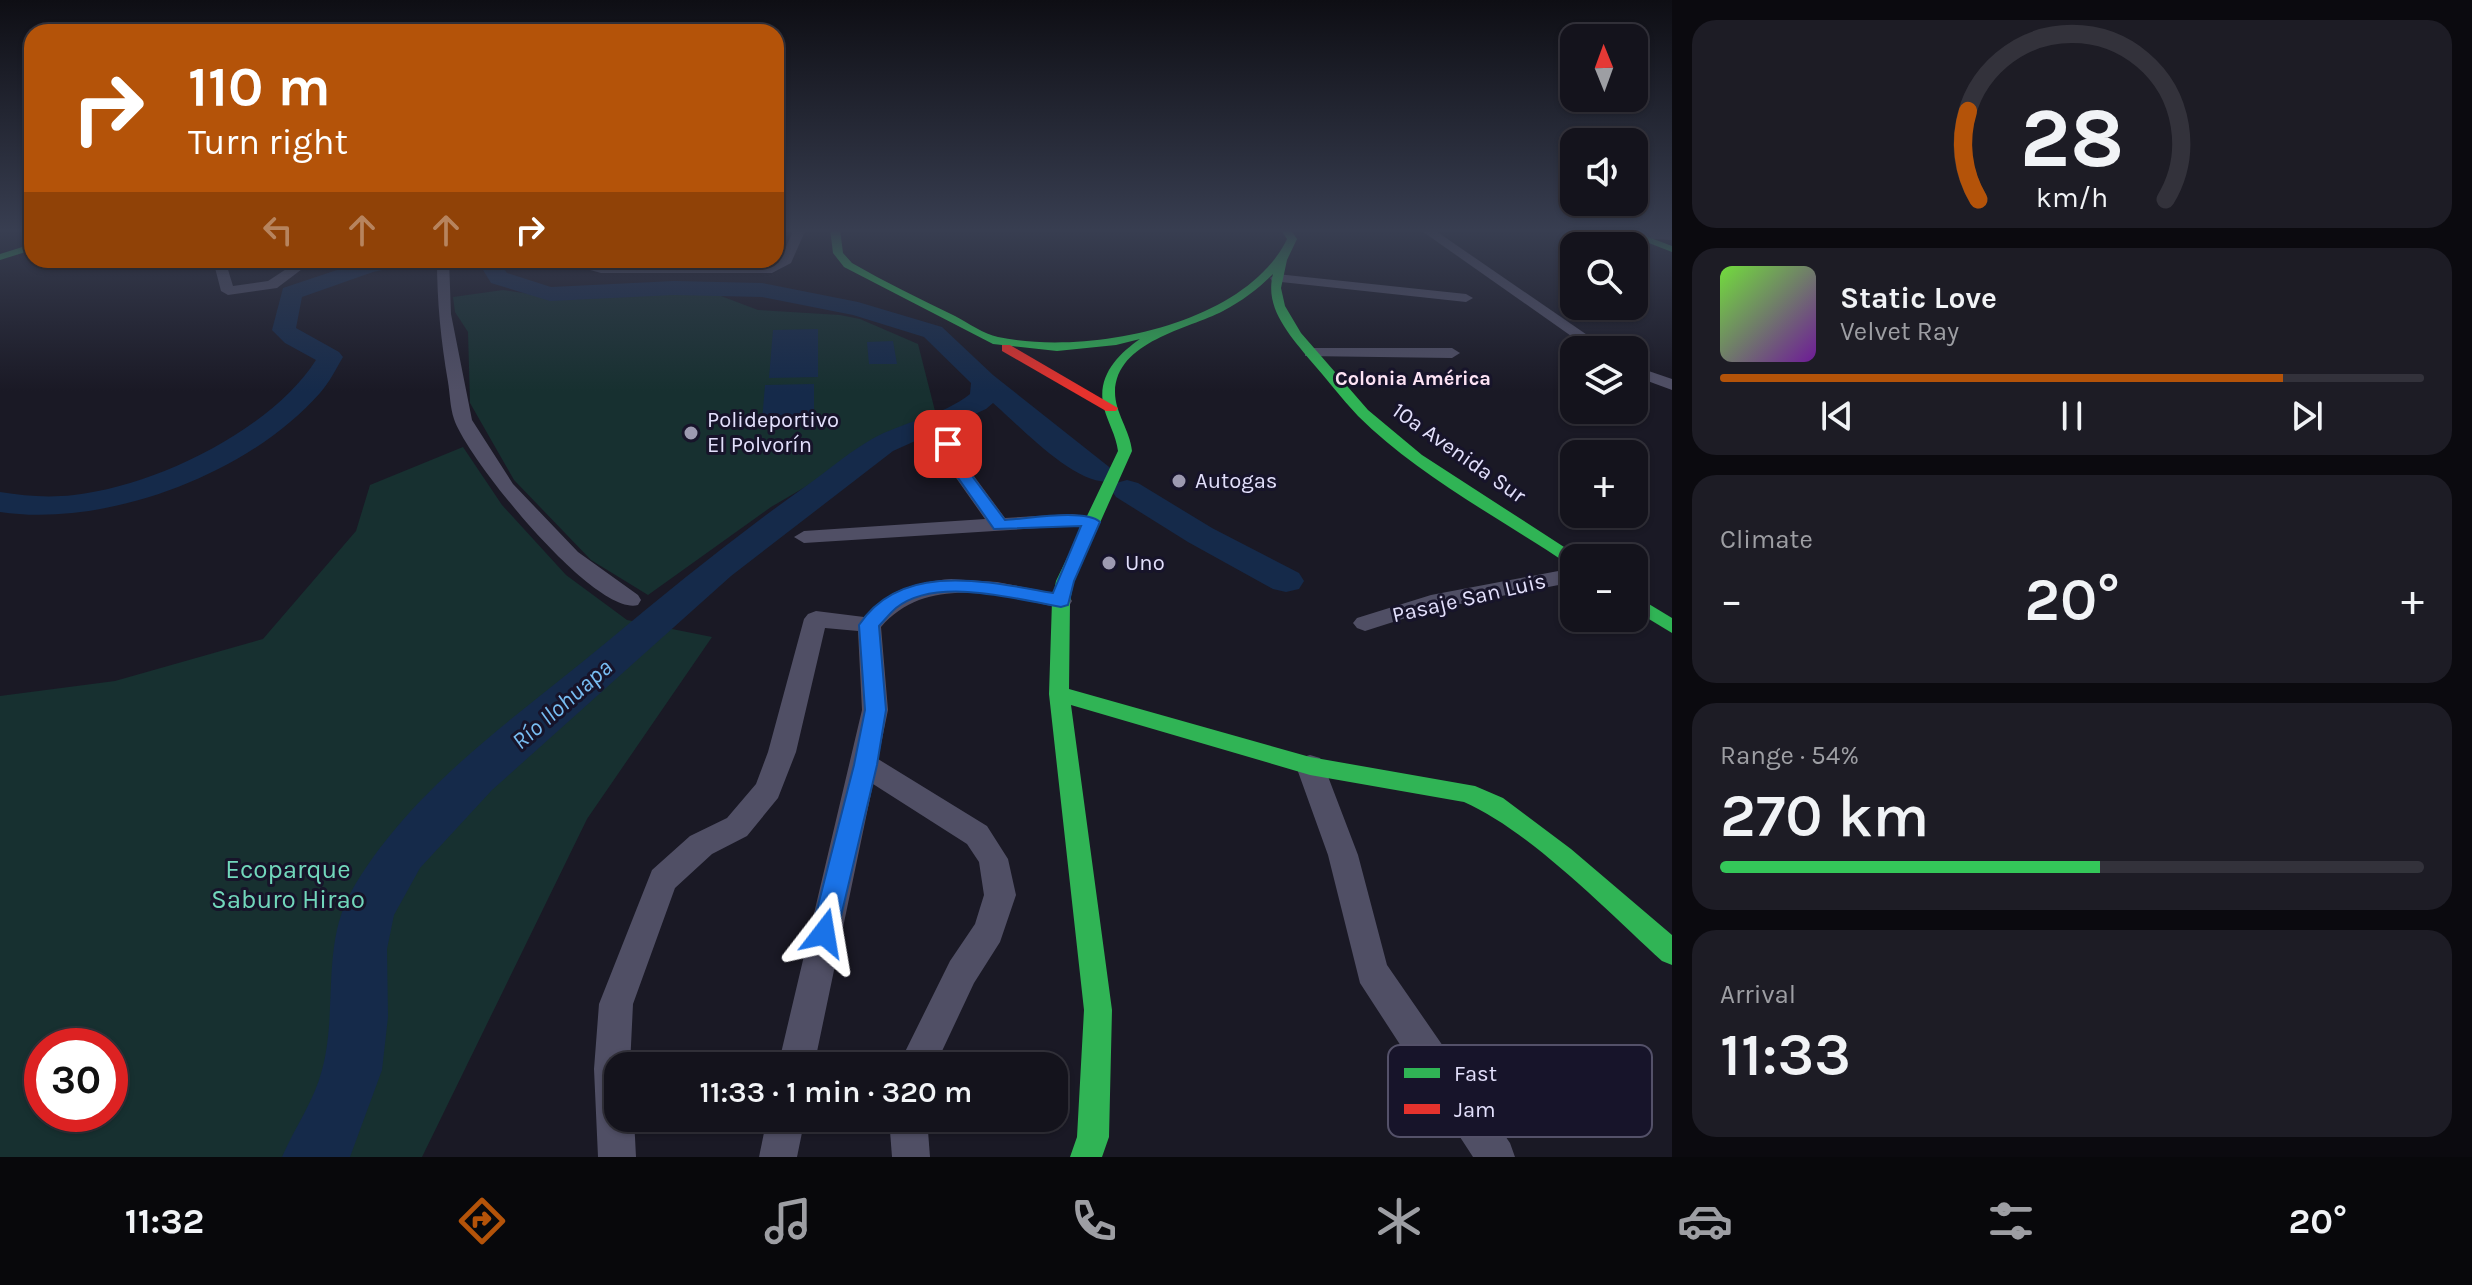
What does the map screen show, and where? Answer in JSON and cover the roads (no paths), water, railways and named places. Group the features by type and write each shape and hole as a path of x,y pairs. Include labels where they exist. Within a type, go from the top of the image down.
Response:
{"main road":[{"path":"883,283 1109,401"},
{"path":"993,340 1034,346 1099,344 1162,330 1218,309 1259,283"},
{"name":"10a Avenida Sur","path":"1278,283 1276,301 1296,335 1350,400 1394,441 1560,551"},
{"name":"10a Avenida Sur","path":"1218,309 1258,307 1296,335"},
{"path":"1109,401 1114,367 1121,358 1162,330"},
{"path":"1014,353 1034,346 1090,378 1109,401 1125,437 1125,451 1065,581 1061,601 1059,694 1098,1010 1093,1137 1086,1157"},
{"path":"1648,611 1672,627"},
{"path":"1059,694 1310,766 1467,793 1495,805 1562,856 1672,952"}],"street":[{"path":"226,283 228,291 275,283"},
{"path":"443,283 444,314 463,420 506,488 570,557 630,600"},
{"path":"1369,283 1466,298"},
{"path":"1504,283 1581,336"},
{"path":"1310,353 1452,353"},
{"path":"1648,376 1672,385"},
{"path":"948,444 944,448 1000,526"},
{"path":"804,537 1072,520 1091,522"},
{"name":"Pasaje San Luis","path":"1365,623 1431,602 1560,578"},
{"path":"799,1052 875,710 869,625 891,602 933,586 983,587 1061,601"},
{"path":"617,1157 612,1069 616,1004 663,880 701,845 737,827 768,790 782,752 816,619 869,625"},
{"path":"865,765 945,812 977,835 993,859 1000,895 989,931 962,972 923,1052"},
{"path":"1310,766 1343,855 1372,972 1421,1045"},
{"path":"778,1157 783,1132"},
{"path":"909,1132 911,1157"},
{"path":"1483,1137 1496,1157"}],"water":[{"path":"818,329 818,377 769,378 773,330"},
{"path":"893,341 897,364 869,364 867,342"},
{"path":"814,384 814,420 762,421 765,385"}],"waterway":[{"path":"0,502 43,507 118,496 205,463 246,440 283,414 312,386 330,357 284,330 291,293 320,283"},
{"path":"515,283 550,294 674,288 762,290 858,309 933,332 984,381"},
{"name":"Río Ilohuapa","path":"314,1157 327,1138 352,1070 360,1017 360,949 369,910 403,853 476,777 718,568 883,445 976,403 984,396 984,381"},
{"path":"984,381 1075,458 1102,474"},
{"path":"1127,490 1200,535 1286,581"}],"place":[{"name":"Polideportivo El Polvorín","path":"691,433"},
{"name":"Autogas","path":"1179,481"},
{"name":"Uno","path":"1109,563"}],"district":[{"name":"Colonia América","path":"1413,378"}],"park label":[{"name":"Ecoparque Saburo Hirao","path":"288,884"}]}
